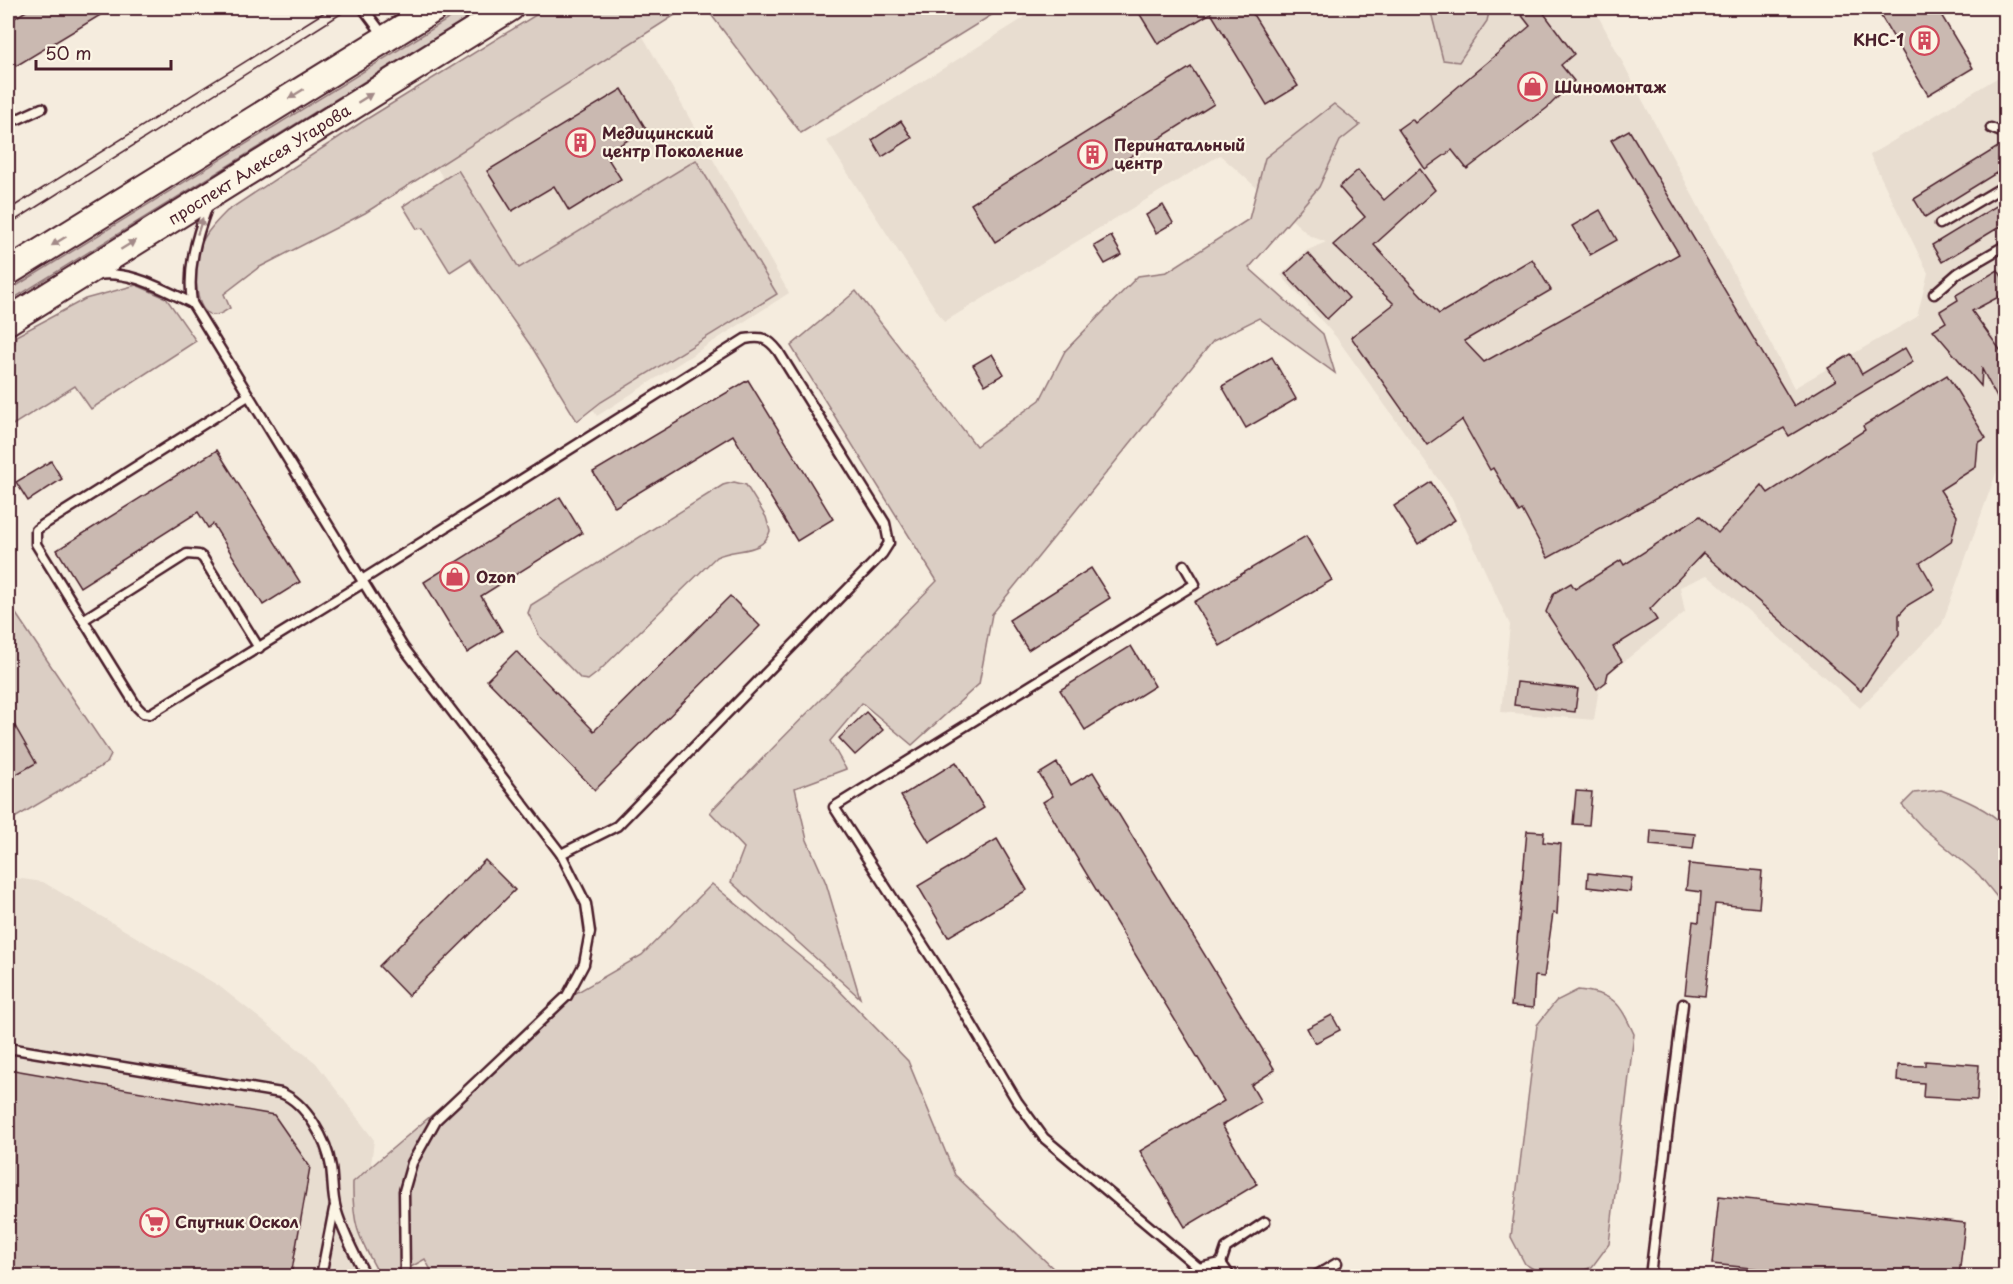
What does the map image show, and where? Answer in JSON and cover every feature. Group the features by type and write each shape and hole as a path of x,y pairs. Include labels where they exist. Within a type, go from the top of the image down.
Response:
{"main road":[{"path":"8,272 435,8"},
{"name":"проспект Алексея Угарова","path":"8,321 510,8"}],"lane":[{"path":"363,8 385,38"},
{"path":"8,115 18,119 42,108"},
{"path":"1991,128 2006,134"},
{"path":"1940,224 2006,185"},
{"path":"213,192 192,256 189,281 192,303 403,647 435,693 561,854 586,904 590,932 584,964 567,996 436,1120 412,1163 404,1191 405,1276"},
{"path":"1934,294 1958,273 2006,245"},
{"path":"77,278 102,274 128,276 147,281 192,303"},
{"path":"248,396 36,530 36,544 82,620 137,707 150,714 259,648 746,339 761,337 768,339 778,351 885,523 888,543 882,554 617,826 561,854"},
{"path":"82,620 187,554 193,553 203,558 259,648"},
{"path":"1184,565 1195,584 834,807 938,968 1017,1101 1044,1138 1199,1268 1221,1263"},
{"path":"1650,1276 1683,1005"},
{"path":"8,1048 280,1093 291,1097 303,1108 321,1140 331,1164 335,1205 344,1234 366,1276"},
{"path":"321,1276 335,1205"},
{"path":"1221,1263 1227,1248 1265,1222"},
{"path":"1221,1263 1230,1276"},
{"path":"1315,1276 1337,1263"}],"shaded area":[{"path":"466,8 483,8 8,302 8,291"},
{"path":"547,8 686,8 365,213 258,268 224,294 230,308 217,315 207,313 202,307 197,290 197,257 204,238 227,211 362,122"},
{"path":"706,8 1003,8 801,133"},
{"path":"1018,8 1594,8 1794,388 1917,317 1928,273 1870,155 2005,73 2005,448 1942,624 1860,708 1707,575 1680,587 1685,612 1600,681 1594,720 1501,712 1510,625 1451,497 1336,337 1281,275 1306,251 1326,242 1310,236 1220,155 944,322 827,141 1024,18"},
{"path":"1430,8 1490,8 1487,21 1459,62 1443,60"},
{"path":"637,26 789,293 597,416 429,156"},
{"path":"1334,104 1360,125 1340,141 1319,187 1249,268 1323,334 1335,373 1259,318 1213,341 992,614 979,684 912,745 862,703 830,741 846,769 795,788 807,840 826,883 860,998 731,882 744,848 710,812 937,581 791,346 856,291 976,446 1040,400 1065,351 1138,276 1167,272 1249,219 1265,158"},
{"path":"696,160 777,294 601,402 577,421 533,349 470,259 450,272 423,228 417,229 403,206 458,170 519,268"},
{"path":"136,285 166,298 196,341 91,409 75,386 8,428 8,351 15,343 16,336 85,299"},
{"path":"734,482 746,485 766,517 770,531 767,539 755,547 716,557 597,673 588,680 581,679 540,637 528,613 531,605 723,485"},
{"path":"8,602 111,755 107,763 8,822"},
{"path":"1941,790 1983,810 2005,826 2005,907 1979,875 1922,827 1902,805 1914,793"},
{"path":"8,877 43,882 219,986 316,1063 374,1140 357,1276 8,1276"},
{"path":"712,884 830,981 908,1061 955,1175 1057,1272 1057,1276 434,1276 425,1259 395,1276 380,1276 358,1231 354,1210 353,1182 574,994 642,955"},
{"path":"1578,990 1608,997 1624,1014 1634,1034 1609,1244 1592,1267 1570,1276 1545,1276 1525,1264 1511,1237 1537,1025 1556,1001"}],"building":[{"path":"31,8 112,8 16,66 8,52 8,22"},
{"path":"1136,8 1249,8 1298,86 1267,105 1211,13 1158,44"},
{"path":"1516,8 1540,8 1574,54 1561,65 1574,81 1547,108 1467,169 1452,150 1425,169 1398,129 1412,119 1415,123 1530,26"},
{"name":"КНС-1","path":"1876,8 1937,8 1973,68 1928,95"},
{"name":"Перинатальный центр","path":"1191,67 1214,104 995,242 971,204"},
{"name":"Медицинский центр Поколение","path":"622,89 646,129 605,154 621,179 569,211 554,186 512,211 487,171"},
{"path":"901,121 912,138 882,157 872,140"},
{"path":"1629,130 1794,406 1836,380 1828,368 1851,354 1862,374 1905,348 1913,362 1789,436 1784,428 1548,558 1522,510 1519,512 1493,468 1490,470 1462,420 1427,445 1351,337 1394,304 1333,245 1365,217 1339,187 1358,170 1384,200 1420,169 1435,190 1374,245 1439,314 1532,259 1551,290 1464,341 1484,362 1679,254 1611,140"},
{"path":"2001,145 2006,153 2006,167 1925,217 1914,199"},
{"path":"2006,200 2006,223 1942,262 1932,245"},
{"path":"1163,205 1173,223 1156,233 1146,215"},
{"path":"1600,210 1617,240 1590,255 1572,226"},
{"path":"1111,236 1122,255 1105,264 1094,246"},
{"path":"1308,253 1349,298 1327,319 1285,274"},
{"path":"1998,270 2006,284 2006,293 1972,311 2006,358 2006,415 1982,369 1981,386 1933,330 1946,322 1940,311 1958,300 1956,295"},
{"path":"992,354 1004,374 985,385 973,365"},
{"path":"1272,357 1296,399 1246,428 1222,386"},
{"path":"1947,375 1986,438 1978,443 1976,467 1940,490 1957,516 1951,542 1920,563 1935,589 1908,605 1899,615 1899,634 1861,691 1703,553 1650,609 1657,620 1613,647 1622,661 1608,673 1606,682 1597,689 1546,612 1554,593 1571,583 1575,589 1621,560 1624,565 1700,516 1718,533 1762,485 1768,493 1865,430 1863,426"},
{"path":"748,380 833,519 797,541 733,435 615,507 593,472"},
{"path":"217,450 300,582 263,605 213,524 208,528 198,512 80,587 57,550"},
{"path":"51,461 62,479 28,501 16,482"},
{"path":"1431,482 1455,520 1418,544 1394,506"},
{"path":"560,497 582,533 481,596 502,631 467,653 424,582"},
{"path":"1306,536 1332,580 1220,646 1194,602"},
{"path":"1091,568 1110,598 1028,650 1009,620"},
{"path":"730,596 760,626 595,790 487,680 516,651 594,731"},
{"path":"1131,646 1155,686 1085,730 1060,690"},
{"path":"1517,682 1578,689 1575,712 1514,705"},
{"path":"866,712 883,730 855,755 839,738"},
{"path":"8,714 36,763 8,779"},
{"path":"956,762 984,808 929,842 901,796"},
{"path":"1057,763 1071,785 1093,772 1275,1070 1251,1085 1261,1102 1222,1125 1257,1184 1185,1227 1140,1151 1224,1101 1043,802 1053,796 1039,774"},
{"path":"1576,791 1592,792 1589,825 1573,824"},
{"path":"1651,830 1695,834 1693,849 1650,845"},
{"path":"1527,831 1544,832 1543,842 1561,844 1557,914 1553,913 1544,977 1535,976 1533,1008 1511,1006"},
{"path":"997,839 1027,890 948,937 918,886"},
{"path":"485,860 515,890 408,996 379,966"},
{"path":"1689,864 1762,871 1759,908 1715,904 1705,996 1685,994 1693,921 1699,922 1701,892 1686,890"},
{"path":"1588,873 1632,878 1630,892 1587,887"},
{"path":"1332,1015 1340,1030 1315,1043 1307,1028"},
{"path":"1925,1061 1979,1065 1977,1100 1923,1097 1924,1083 1897,1081 1898,1065 1925,1066"},
{"name":"Спутник Оскол","path":"8,1069 274,1115 310,1167 291,1276 8,1276"},
{"path":"1719,1196 1965,1223 1959,1276 1827,1276 1712,1264"}],"tram line":[{"path":"8,210 331,8"},
{"path":"8,225 350,8"}],"place":[{"name":"КНС-1","path":"1925,40"},
{"name":"Шиномонтаж","path":"1533,87"},
{"name":"Медицинский центр Поколение","path":"581,142"},
{"name":"Перинатальный центр","path":"1093,154"},
{"name":"Ozon","path":"455,577"},
{"name":"Спутник Оскол","path":"154,1222"}]}
